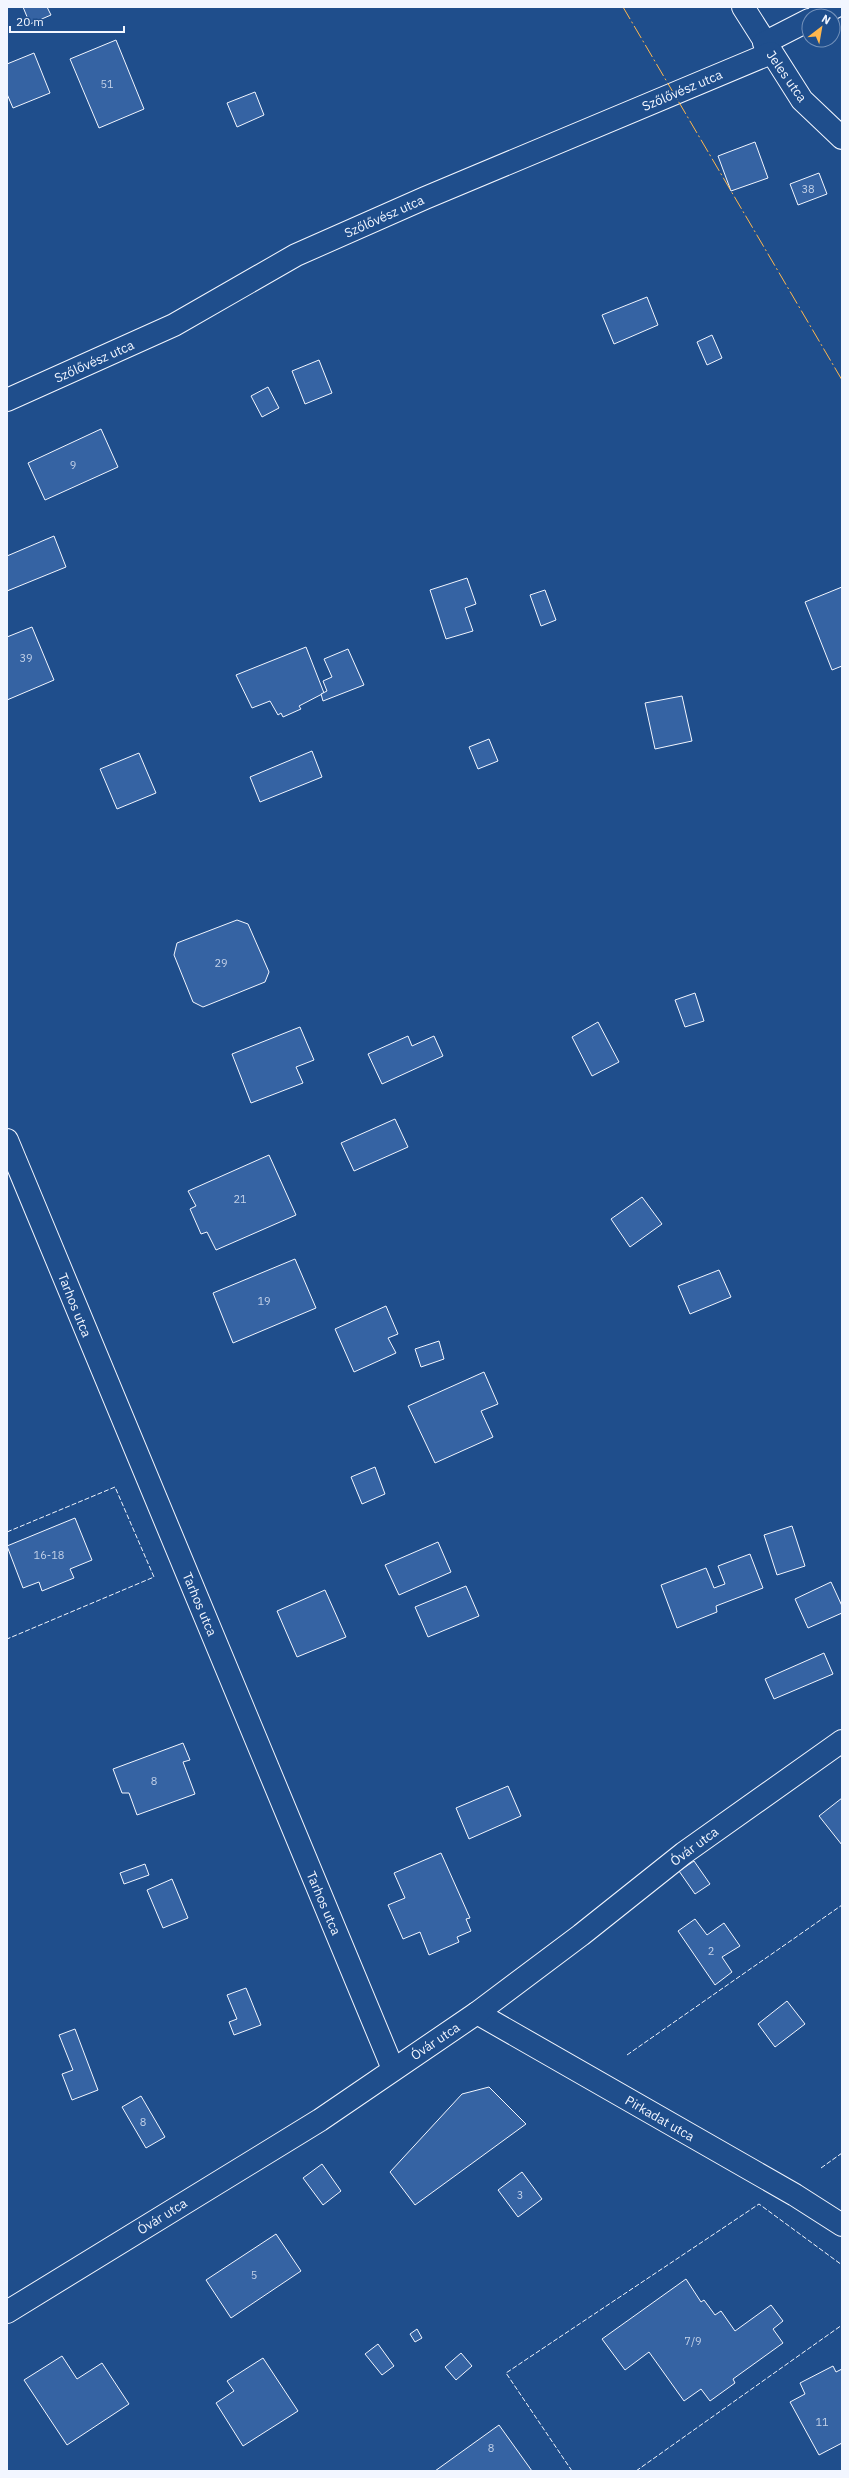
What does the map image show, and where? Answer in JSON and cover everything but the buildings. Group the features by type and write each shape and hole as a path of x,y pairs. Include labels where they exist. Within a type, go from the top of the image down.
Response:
{"street":[{"name":"Jeles utca","path":"742,7 767,48 802,100 842,138"},
{"name":"Szőlővész utca","path":"7,400 174,325 296,255 767,48 801,25"},
{"name":"Tarhos utca","path":"7,1140 392,2069"},
{"name":"Óvár utca","path":"7,2312 320,2120 392,2069 477,2013 581,1935 684,1853 842,1741"},
{"name":"Pirkadat utca","path":"477,2013 795,2195 842,2224"}],"fence":[{"path":"7,1532 115,1487 154,1577 7,1639"},
{"path":"627,2055 842,1905"},
{"path":"821,2168 842,2153"},
{"path":"572,2471 506,2373 759,2204 842,2265"},
{"path":"636,2471 842,2325"}],"power":[{"path":"623,7 842,380"}]}
